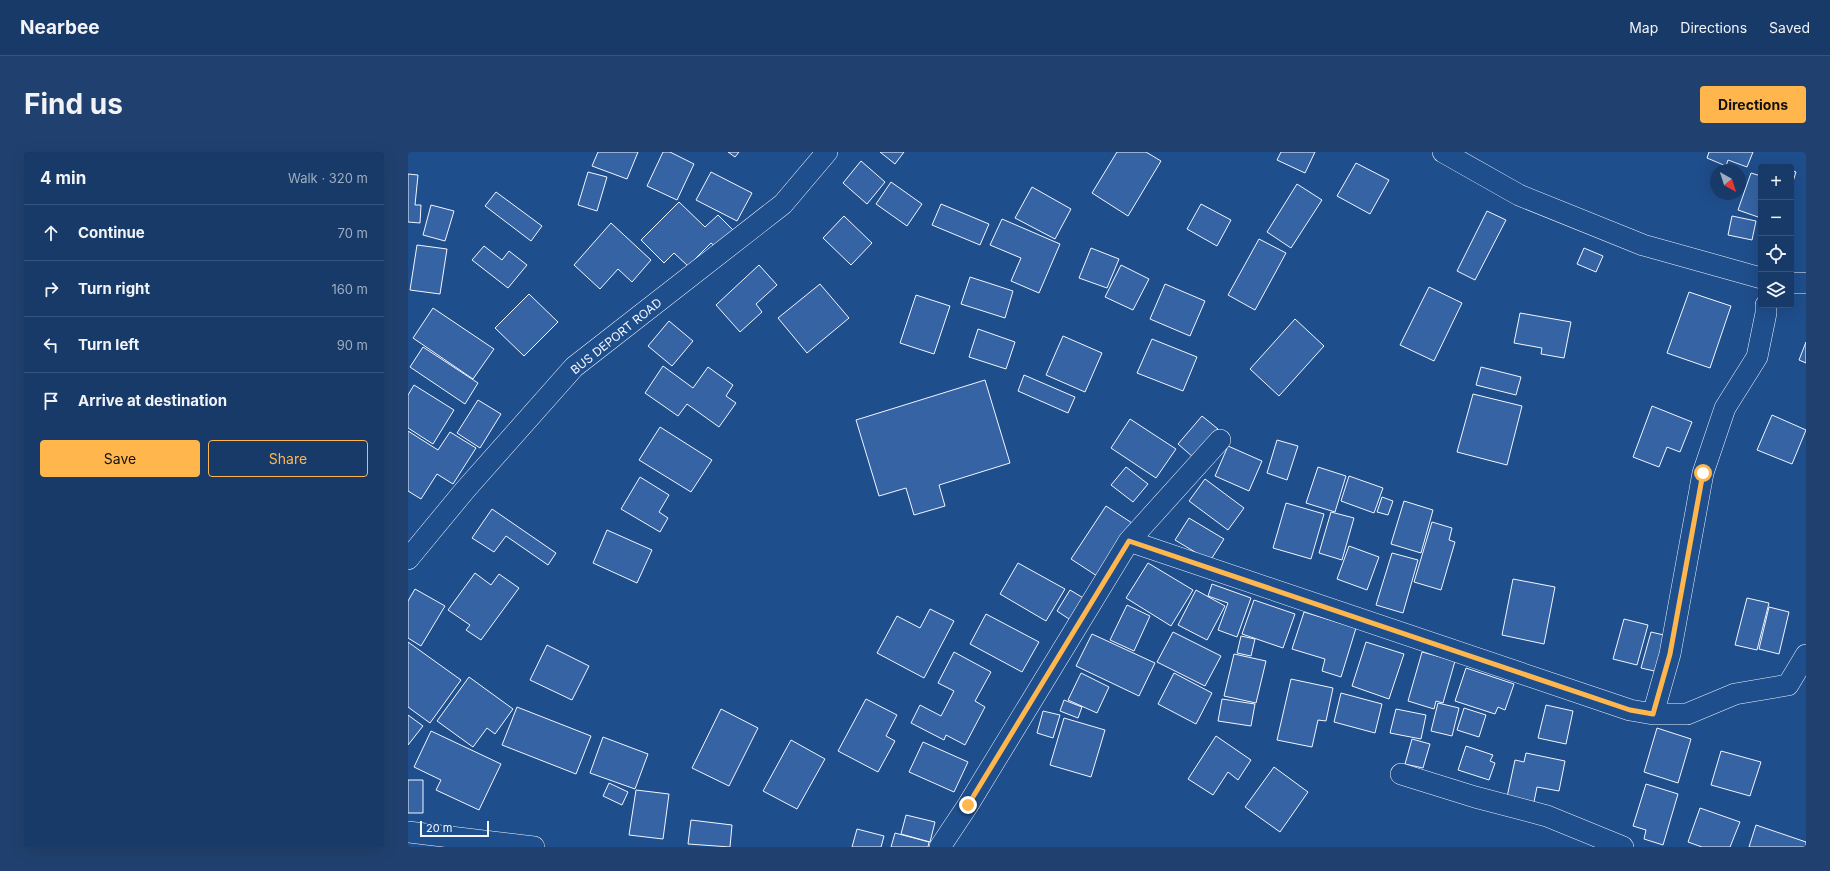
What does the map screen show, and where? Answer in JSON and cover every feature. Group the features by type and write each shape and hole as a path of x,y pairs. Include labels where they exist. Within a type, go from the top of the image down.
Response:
{"street":[{"name":"BUS DEPORT ROAD","path":"408,559 465,490 574,367 783,204 827,152"},
{"path":"1443,152 1519,195 1636,242 1758,277"},
{"path":"1794,283 1806,283"},
{"path":"1653,714 1670,654 1703,473 1725,408 1757,357 1766,308"},
{"path":"940,847 972,798 1129,541 1220,440"},
{"path":"1129,541 1630,710 1653,714 1687,714 1736,694 1788,685 1806,655"},
{"path":"1402,774 1475,797 1547,816 1623,847"},
{"path":"408,832 534,847"}],"building":[{"path":"598,152 638,152 627,179 592,166"},
{"path":"663,152 670,152 694,164 677,200 647,186"},
{"path":"728,152 739,152 735,157"},
{"path":"880,152 904,152 895,164"},
{"path":"1117,152 1146,152 1161,161 1128,216 1092,193"},
{"path":"1281,152 1315,152 1305,173 1277,160"},
{"path":"1709,152 1753,152 1747,167 1746,164 1739,164 1728,160 1727,164 1721,164 1707,158"},
{"path":"861,161 885,182 867,204 843,183"},
{"path":"1356,163 1389,180 1370,214 1337,196"},
{"path":"588,172 607,177 597,211 578,205"},
{"path":"711,172 752,193 737,221 696,200"},
{"path":"1751,173 1758,175 1758,217 1738,210 1742,200 1746,200 1746,187"},
{"path":"408,174 418,175 415,205 421,205 420,223 408,222"},
{"path":"891,182 922,204 907,226 876,204"},
{"path":"1297,184 1322,200 1291,248 1267,232"},
{"path":"1032,187 1071,209 1055,239 1015,218"},
{"path":"496,192 542,226 531,241 485,206"},
{"path":"679,202 705,227 718,215 734,231 717,248 711,243 688,266 674,253 664,263 641,240"},
{"path":"941,204 989,224 980,245 932,225"},
{"path":"1201,204 1231,220 1217,246 1187,229"},
{"path":"431,205 454,211 445,241 423,235"},
{"path":"1487,211 1506,220 1475,280 1457,271"},
{"path":"844,216 872,243 851,265 823,238"},
{"path":"1732,216 1756,221 1752,240 1728,235"},
{"path":"1002,219 1060,244 1039,293 1011,281 1021,258 990,245"},
{"path":"611,223 651,260 632,282 618,269 600,289 574,265"},
{"path":"1259,239 1286,253 1255,310 1228,295"},
{"path":"417,245 447,249 440,294 410,290"},
{"path":"484,246 502,260 509,251 527,265 508,288 472,260"},
{"path":"1091,248 1119,259 1107,288 1079,278"},
{"path":"1584,248 1603,256 1596,272 1577,264"},
{"path":"759,265 777,285 756,304 762,312 740,332 716,305"},
{"path":"1121,265 1149,279 1133,310 1105,297"},
{"path":"970,277 1013,291 1005,318 961,304"},
{"path":"820,284 849,318 807,353 778,318"},
{"path":"1165,284 1205,301 1190,336 1150,319"},
{"path":"1429,287 1462,303 1434,361 1400,345"},
{"path":"1689,292 1731,306 1710,368 1667,353"},
{"path":"529,294 558,322 524,356 495,328"},
{"path":"916,295 950,306 934,354 900,343"},
{"path":"433,308 494,349 473,379 413,338"},
{"path":"1520,313 1571,322 1564,358 1541,354 1542,348 1514,343"},
{"path":"1295,319 1324,346 1279,396 1250,369"},
{"path":"669,321 693,341 672,366 648,346"},
{"path":"978,329 1015,342 1006,369 969,357"},
{"path":"1063,336 1102,353 1085,392 1046,375"},
{"path":"1152,339 1197,357 1183,391 1137,373"},
{"path":"1806,342 1806,363 1799,360"},
{"path":"423,347 478,383 465,404 410,367"},
{"path":"663,366 693,388 708,367 733,385 726,396 736,403 719,427 687,404 678,416 645,393"},
{"path":"1481,367 1521,377 1516,395 1476,385"},
{"path":"1024,375 1075,397 1068,413 1018,391"},
{"path":"985,380 1010,463 939,485 945,506 914,515 906,488 879,496 856,420"},
{"path":"414,385 454,410 433,444 408,428 408,395"},
{"path":"1473,394 1522,406 1507,465 1457,452"},
{"path":"478,400 501,414 480,448 457,433"},
{"path":"1652,406 1692,422 1680,452 1667,447 1659,467 1633,457"},
{"path":"1772,415 1806,430 1792,464 1757,450"},
{"path":"1202,416 1218,429 1193,457 1178,444"},
{"path":"1130,419 1176,449 1156,478 1111,448"},
{"path":"660,427 712,460 691,492 639,460"},
{"path":"408,431 438,450 450,432 476,448 453,484 437,474 421,499 408,491"},
{"path":"1277,440 1298,446 1287,480 1267,473"},
{"path":"1228,446 1262,461 1249,491 1215,476"},
{"path":"1126,467 1148,484 1133,502 1111,485"},
{"path":"1318,467 1346,476 1335,512 1306,503"},
{"path":"1349,476 1383,488 1374,513 1341,501"},
{"path":"640,477 669,495 659,512 668,518 660,532 621,509"},
{"path":"1205,479 1244,508 1228,530 1189,501"},
{"path":"1382,497 1393,501 1388,515 1377,512"},
{"path":"1404,501 1433,510 1421,553 1391,544"},
{"path":"1286,503 1324,514 1311,559 1273,548"},
{"path":"1106,506 1132,523 1097,576 1071,559"},
{"path":"492,509 556,553 548,565 506,536 494,552 472,538"},
{"path":"1331,512 1354,518 1342,560 1319,553"},
{"path":"1189,518 1224,539 1210,561 1175,540"},
{"path":"1432,522 1452,528 1449,540 1455,542 1441,590 1414,582"},
{"path":"607,530 652,550 637,583 593,563"},
{"path":"1349,546 1379,557 1367,590 1337,579"},
{"path":"1392,553 1418,560 1403,613 1376,605"},
{"path":"1018,563 1065,589 1046,621 1000,594"},
{"path":"1148,563 1193,590 1171,626 1126,598"},
{"path":"475,573 491,585 499,574 519,588 481,640 466,630 470,625 448,610"},
{"path":"1513,579 1555,587 1544,644 1502,635"},
{"path":"1212,584 1251,598 1237,637 1218,630 1228,603 1208,596"},
{"path":"415,589 445,606 421,646 408,638 408,601"},
{"path":"1070,590 1085,599 1072,621 1057,611"},
{"path":"1196,590 1225,606 1207,640 1178,625"},
{"path":"1747,598 1769,603 1757,650 1735,645"},
{"path":"1254,600 1295,614 1283,648 1242,634"},
{"path":"1127,605 1150,616 1134,651 1110,640"},
{"path":"1769,607 1789,612 1779,654 1759,649"},
{"path":"930,609 954,621 924,678 877,653 897,616 920,628"},
{"path":"1304,612 1356,628 1341,677 1322,671 1325,659 1292,649"},
{"path":"986,614 1039,642 1022,672 970,644"},
{"path":"1624,619 1648,625 1637,665 1613,659"},
{"path":"1173,632 1221,656 1205,686 1157,662"},
{"path":"1651,632 1668,636 1659,672 1641,668"},
{"path":"1092,634 1155,663 1139,696 1076,666"},
{"path":"1241,636 1255,639 1251,656 1237,653"},
{"path":"408,642 461,680 430,723 408,707"},
{"path":"1366,642 1404,654 1389,699 1352,686"},
{"path":"547,645 589,666 572,700 530,680"},
{"path":"954,652 991,672 975,701 985,707 965,745 946,735 944,740 911,723 920,705 941,716 954,691 938,683"},
{"path":"1422,652 1455,661 1443,703 1436,701 1434,709 1408,701"},
{"path":"1234,654 1266,661 1256,703 1224,696"},
{"path":"1466,668 1514,684 1505,710 1498,707 1495,714 1455,701"},
{"path":"1081,673 1109,687 1097,713 1068,700"},
{"path":"1174,673 1212,693 1196,724 1158,704"},
{"path":"469,677 513,709 495,734 487,728 473,747 437,721"},
{"path":"1291,679 1333,688 1326,721 1318,720 1312,747 1277,740"},
{"path":"1341,693 1382,704 1375,733 1334,722"},
{"path":"866,699 897,715 886,736 895,741 878,772 838,751"},
{"path":"1222,699 1255,704 1251,726 1218,721"},
{"path":"1064,700 1082,707 1078,718 1060,711"},
{"path":"1438,703 1459,708 1452,736 1431,731"},
{"path":"1546,705 1573,711 1566,744 1538,738"},
{"path":"517,707 591,736 576,774 502,745"},
{"path":"1464,708 1486,715 1479,737 1457,730"},
{"path":"721,709 758,728 729,786 692,768"},
{"path":"1396,709 1426,715 1421,739 1390,733"},
{"path":"1043,711 1060,715 1053,738 1037,733"},
{"path":"408,715 423,726 408,745"},
{"path":"1064,718 1105,730 1091,777 1050,765"},
{"path":"1657,728 1691,739 1678,783 1644,772"},
{"path":"431,731 501,764 479,810 436,790 441,780 414,767"},
{"path":"1216,736 1251,760 1238,780 1228,772 1213,795 1188,779"},
{"path":"603,737 648,754 635,789 590,773"},
{"path":"1412,739 1430,744 1423,768 1405,764"},
{"path":"791,740 825,759 797,809 763,791"},
{"path":"923,742 968,762 954,792 909,772"},
{"path":"1466,746 1493,755 1490,761 1495,763 1489,780 1458,770"},
{"path":"1721,751 1761,762 1750,796 1711,785"},
{"path":"1526,753 1565,761 1559,791 1537,787 1534,802 1507,797 1515,760 1524,762"},
{"path":"1274,767 1308,792 1280,832 1245,807"},
{"path":"408,780 423,780 423,813 408,813"},
{"path":"609,783 628,792 622,805 603,796"},
{"path":"1646,784 1678,794 1663,845 1644,839 1646,830 1633,826"},
{"path":"636,790 669,794 663,839 629,835"},
{"path":"1700,808 1740,822 1730,847 1702,847 1688,842"},
{"path":"906,815 935,822 930,842 901,834"},
{"path":"691,820 732,825 730,847 688,844"},
{"path":"1756,825 1806,842 1806,847 1749,847"},
{"path":"857,829 884,836 881,847 852,847"},
{"path":"895,833 929,842 928,847 891,847"}],"route":[{"path":"968,805 1129,541 1630,710 1653,714 1670,654 1684,568 1703,473"}]}
